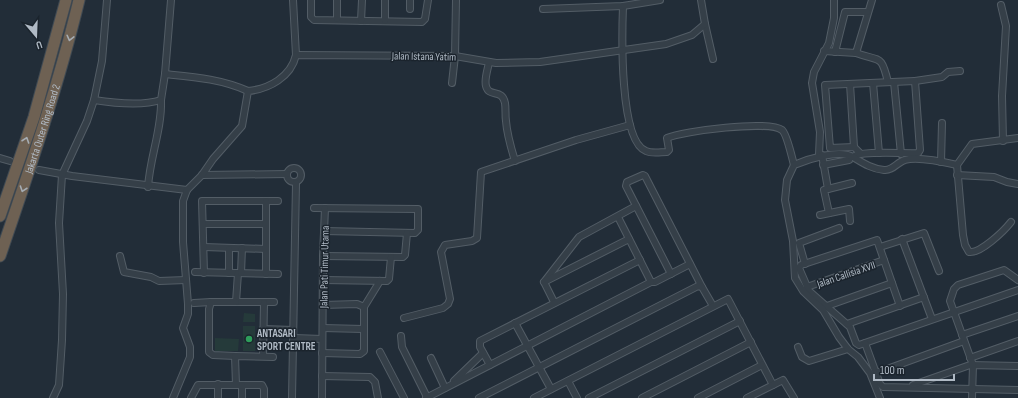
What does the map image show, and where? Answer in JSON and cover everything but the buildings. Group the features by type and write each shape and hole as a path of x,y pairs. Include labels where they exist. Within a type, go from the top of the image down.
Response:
{"highway":[{"name":"Jakarta Outer Ring Road 2","path":"0,216 34,117 66,0"},
{"name":"Jakarta Outer Ring Road 2","path":"0,256 46,120 66,52 79,0"}],"street":[{"path":"53,398 59,385 62,340 63,294 59,229 62,175 87,121 94,100 102,61 107,0"},
{"path":"148,187 152,156 161,116 161,100 166,74 171,0"},
{"path":"166,74 210,79 229,83 248,91 269,85 286,75 294,64 296,55 293,0"},
{"path":"311,0 312,19 361,21 424,21 428,0"},
{"path":"337,0 337,20"},
{"path":"361,21 362,0"},
{"path":"385,0 385,21"},
{"path":"410,0 410,9"},
{"path":"452,83 455,56 456,0"},
{"path":"543,9 623,6 660,0"},
{"path":"701,0 705,24 714,59"},
{"path":"828,189 820,155 820,132 812,83 814,72 828,43 834,18 834,0"},
{"path":"856,53 872,0"},
{"path":"1001,5 1006,26 1002,96 1003,141"},
{"path":"623,6 623,51 626,108 630,125 640,147 645,152 655,153 668,151 667,138 685,132 719,128 776,128 784,134 794,165 787,180 785,200 793,242 795,278 802,291 823,310 830,319 835,331 848,349 858,356 870,373 880,398"},
{"path":"835,52 845,12 868,12"},
{"name":"Jalan Istana Yatim","path":"296,55 455,56 489,62 540,62 666,44 685,39 705,24"},
{"path":"824,52 856,53 878,58 881,61 891,82 901,154"},
{"path":"489,62 486,85 488,90 492,93 503,96 506,121 514,161"},
{"path":"854,147 830,148 824,86 826,84 915,81 942,77 948,72 960,71"},
{"path":"823,165 851,159 860,153 918,153 921,148 915,81"},
{"path":"873,83 879,153"},
{"path":"850,84 854,147 860,153"},
{"path":"173,398 190,357 190,347 183,328 188,314 182,210 183,201 187,190 202,175 242,126 248,91"},
{"path":"94,100 121,103 153,102 161,100"},
{"path":"941,162 942,123"},
{"path":"404,318 443,308 448,304 449,295 441,252 442,248 445,245 472,241 477,238 481,172 576,140 630,125"},
{"path":"1010,222 1005,230 988,243 977,251 969,252 965,245 963,235 957,165 972,144 1018,138"},
{"path":"794,165 820,155 849,156 851,159 864,165 884,170 891,169 905,160 941,162 957,165"},
{"path":"0,158 10,161"},
{"path":"202,175 287,174 293,168 298,169 302,176 296,183 292,398"},
{"path":"39,170 62,175 148,187 187,190"},
{"path":"287,174 291,182 296,183"},
{"path":"672,274 626,184 643,175 645,176 713,306"},
{"path":"957,175 994,177 1018,184"},
{"path":"829,213 824,190 852,183"},
{"path":"204,273 202,201 278,201"},
{"path":"266,201 266,274"},
{"path":"544,282 575,241 636,206"},
{"path":"314,208 417,208 419,212 418,230 415,233 324,232"},
{"name":"Jalan Pati Timur Utama","path":"322,398 323,256 325,208"},
{"path":"820,215 849,209 850,221"},
{"path":"618,217 651,282"},
{"path":"203,224 266,224"},
{"path":"805,264 799,243 839,228"},
{"path":"880,247 924,233 939,271"},
{"path":"323,256 403,257 406,255 407,234"},
{"path":"544,282 629,239"},
{"path":"902,239 932,320"},
{"path":"900,306 880,247 875,240 805,264 800,268 807,287 847,324 857,344 865,343 1018,290"},
{"path":"204,247 266,249"},
{"path":"229,248 229,274"},
{"path":"236,302 242,248"},
{"path":"120,256 124,272 151,277 159,281 186,280"},
{"path":"323,280 387,282 389,279 391,257"},
{"path":"490,365 483,353 479,343 480,341 554,302 640,260"},
{"name":"Jalan Callisia XVII","path":"807,287 884,260"},
{"path":"401,336 402,347 426,398 651,282 655,282 690,264"},
{"path":"972,398 973,365 950,298 955,286 1004,270 1018,280"},
{"path":"195,272 278,274"},
{"path":"322,353 362,353 364,351 364,307 380,281"},
{"path":"544,282 554,302"},
{"path":"827,306 892,283"},
{"path":"479,398 698,286 702,287"},
{"path":"847,324 924,297"},
{"path":"534,398 713,306 728,300 772,385"},
{"path":"211,302 209,309 209,352 213,355 273,357"},
{"path":"194,303 274,302"},
{"path":"263,356 264,303"},
{"path":"323,305 357,304 364,307"},
{"path":"876,373 1018,316"},
{"path":"589,398 740,321"},
{"path":"515,323 550,389"},
{"path":"323,328 363,329"},
{"path":"263,329 293,330"},
{"path":"294,338 322,339"},
{"path":"970,358 1018,341"},
{"path":"642,398 751,342"},
{"path":"865,343 883,387 910,386 1018,390"},
{"path":"798,347 802,358 809,361 848,349"},
{"path":"380,352 404,398"},
{"path":"448,387 483,353"},
{"path":"235,356 242,398"},
{"path":"431,358 448,387"},
{"path":"698,398 762,365"},
{"path":"910,386 973,365 1018,366"},
{"path":"322,376 370,376 375,382 378,398"},
{"path":"568,380 577,398"},
{"path":"747,398 784,380 794,398"},
{"path":"218,384 218,398"},
{"path":"191,398 198,385 218,384 264,386 264,398"}],"green space":[{"path":"244,313 255,314 255,322 243,322"},
{"name":"ANTASARI SPORT CENTRE","path":"243,326 255,326 255,351 243,351"},
{"path":"215,338 239,339 238,351 215,351"}],"place":[{"name":"ANTASARI SPORT CENTRE","path":"249,339"}]}
